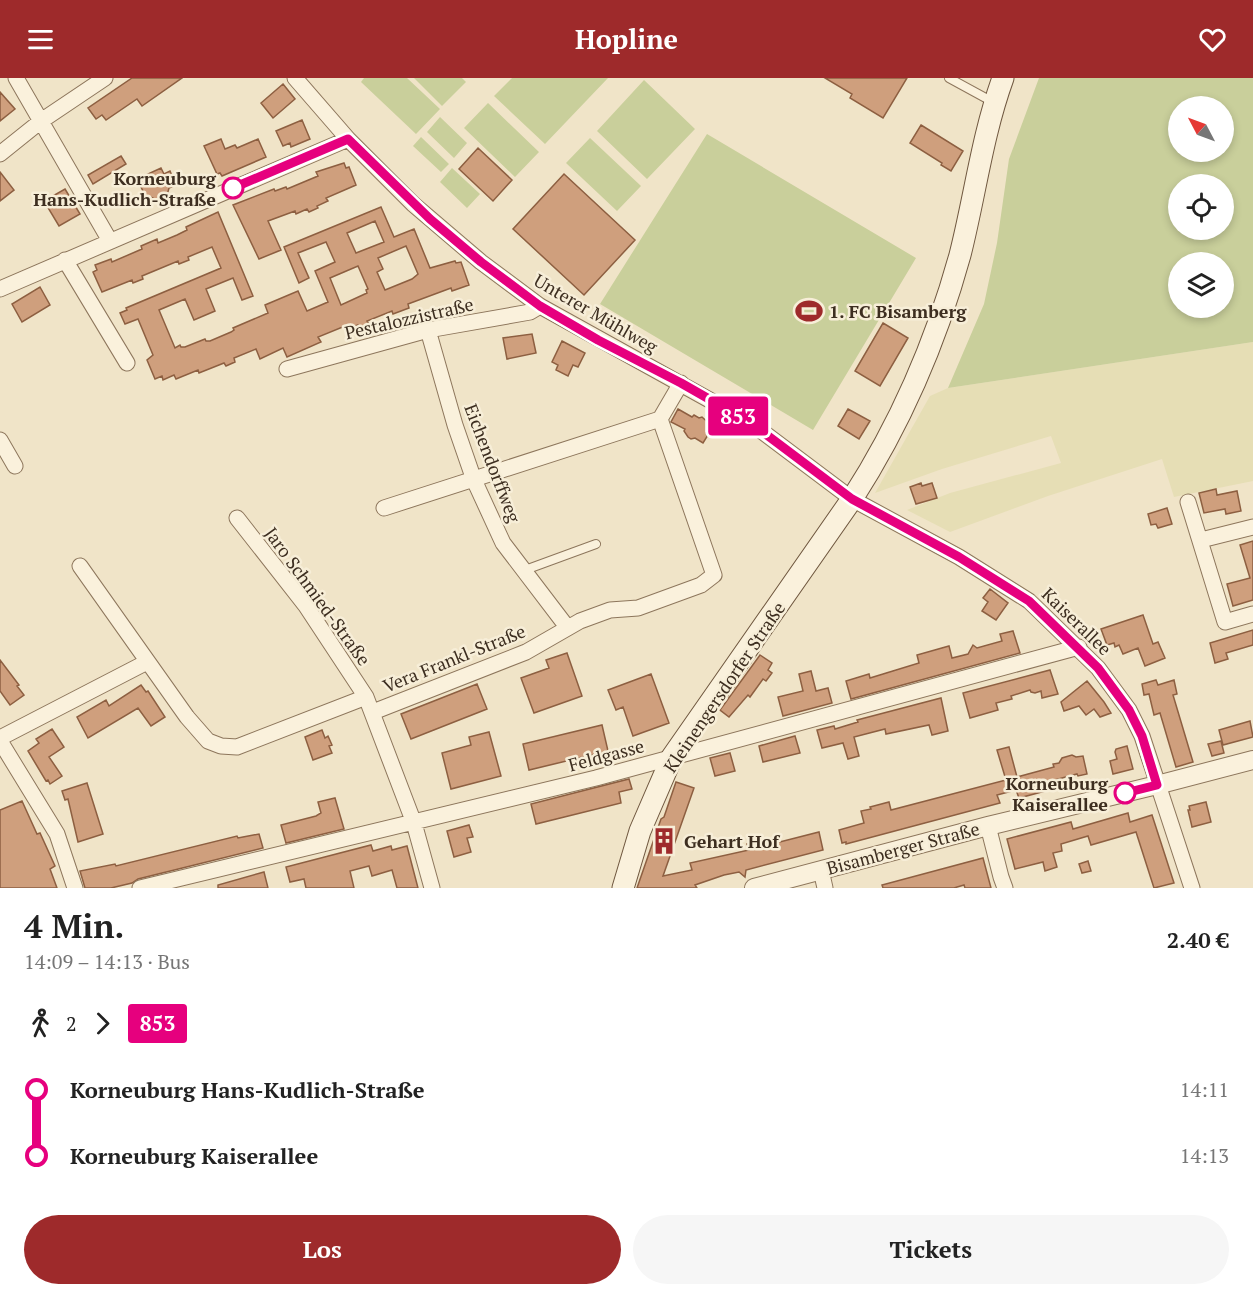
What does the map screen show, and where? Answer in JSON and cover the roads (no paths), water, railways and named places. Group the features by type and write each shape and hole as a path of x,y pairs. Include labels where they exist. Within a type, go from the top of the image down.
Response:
{"main road":[{"name":"Kleinengersdorfer Straße","path":"623,888 639,831 672,757 852,499 909,398 938,327 963,242 981,154 1003,78"}],"street":[{"path":"16,78 110,241"},
{"path":"0,154 41,121 105,78"},
{"name":"Unterer Mühlweg","path":"295,78 348,139 430,219 481,262 540,306 751,423 852,499"},
{"path":"0,289 348,139"},
{"path":"65,260 127,363"},
{"name":"Pestalozzistraße","path":"287,369 428,330 530,312 540,306"},
{"name":"Eichendorffweg","path":"428,330 455,425 474,480 503,543 567,627"},
{"path":"384,508 660,419 681,383"},
{"name":"Vera Frankl-Straße","path":"373,712 526,652 567,627 610,610 638,608 701,585 714,575 660,419"},
{"path":"0,440 15,466"},
{"name":"Kaiserallee","path":"852,499 959,557 1029,601 1079,647 1098,668 1129,710 1142,736 1192,888"},
{"path":"1188,502 1224,622 1253,614"},
{"name":"Jaro Schmied-Straße","path":"237,518 306,606 366,698 414,823 432,888"},
{"path":"1201,540 1253,527"},
{"name":"Vera Frankl-Straße","path":"81,566 147,662 187,717 208,741 221,746 237,747 366,698"},
{"name":"Feldgasse","path":"140,888 596,778 1079,647"},
{"path":"75,888 57,834 0,740 147,662"},
{"name":"Bisamberger Straße","path":"754,888 823,879 988,826 1253,759"},
{"path":"988,826 1005,888"}],"lane":[{"path":"949,78 995,103"},
{"path":"525,570 596,544"}],"place":[{"name":"Korneuburg Hans-Kudlich-Straße","path":"233,188"},
{"name":"1. FC Bisamberg","path":"809,311"},
{"name":"Korneuburg Kaiserallee","path":"1125,793"},
{"name":"Gehart Hof","path":"664,841"}]}
